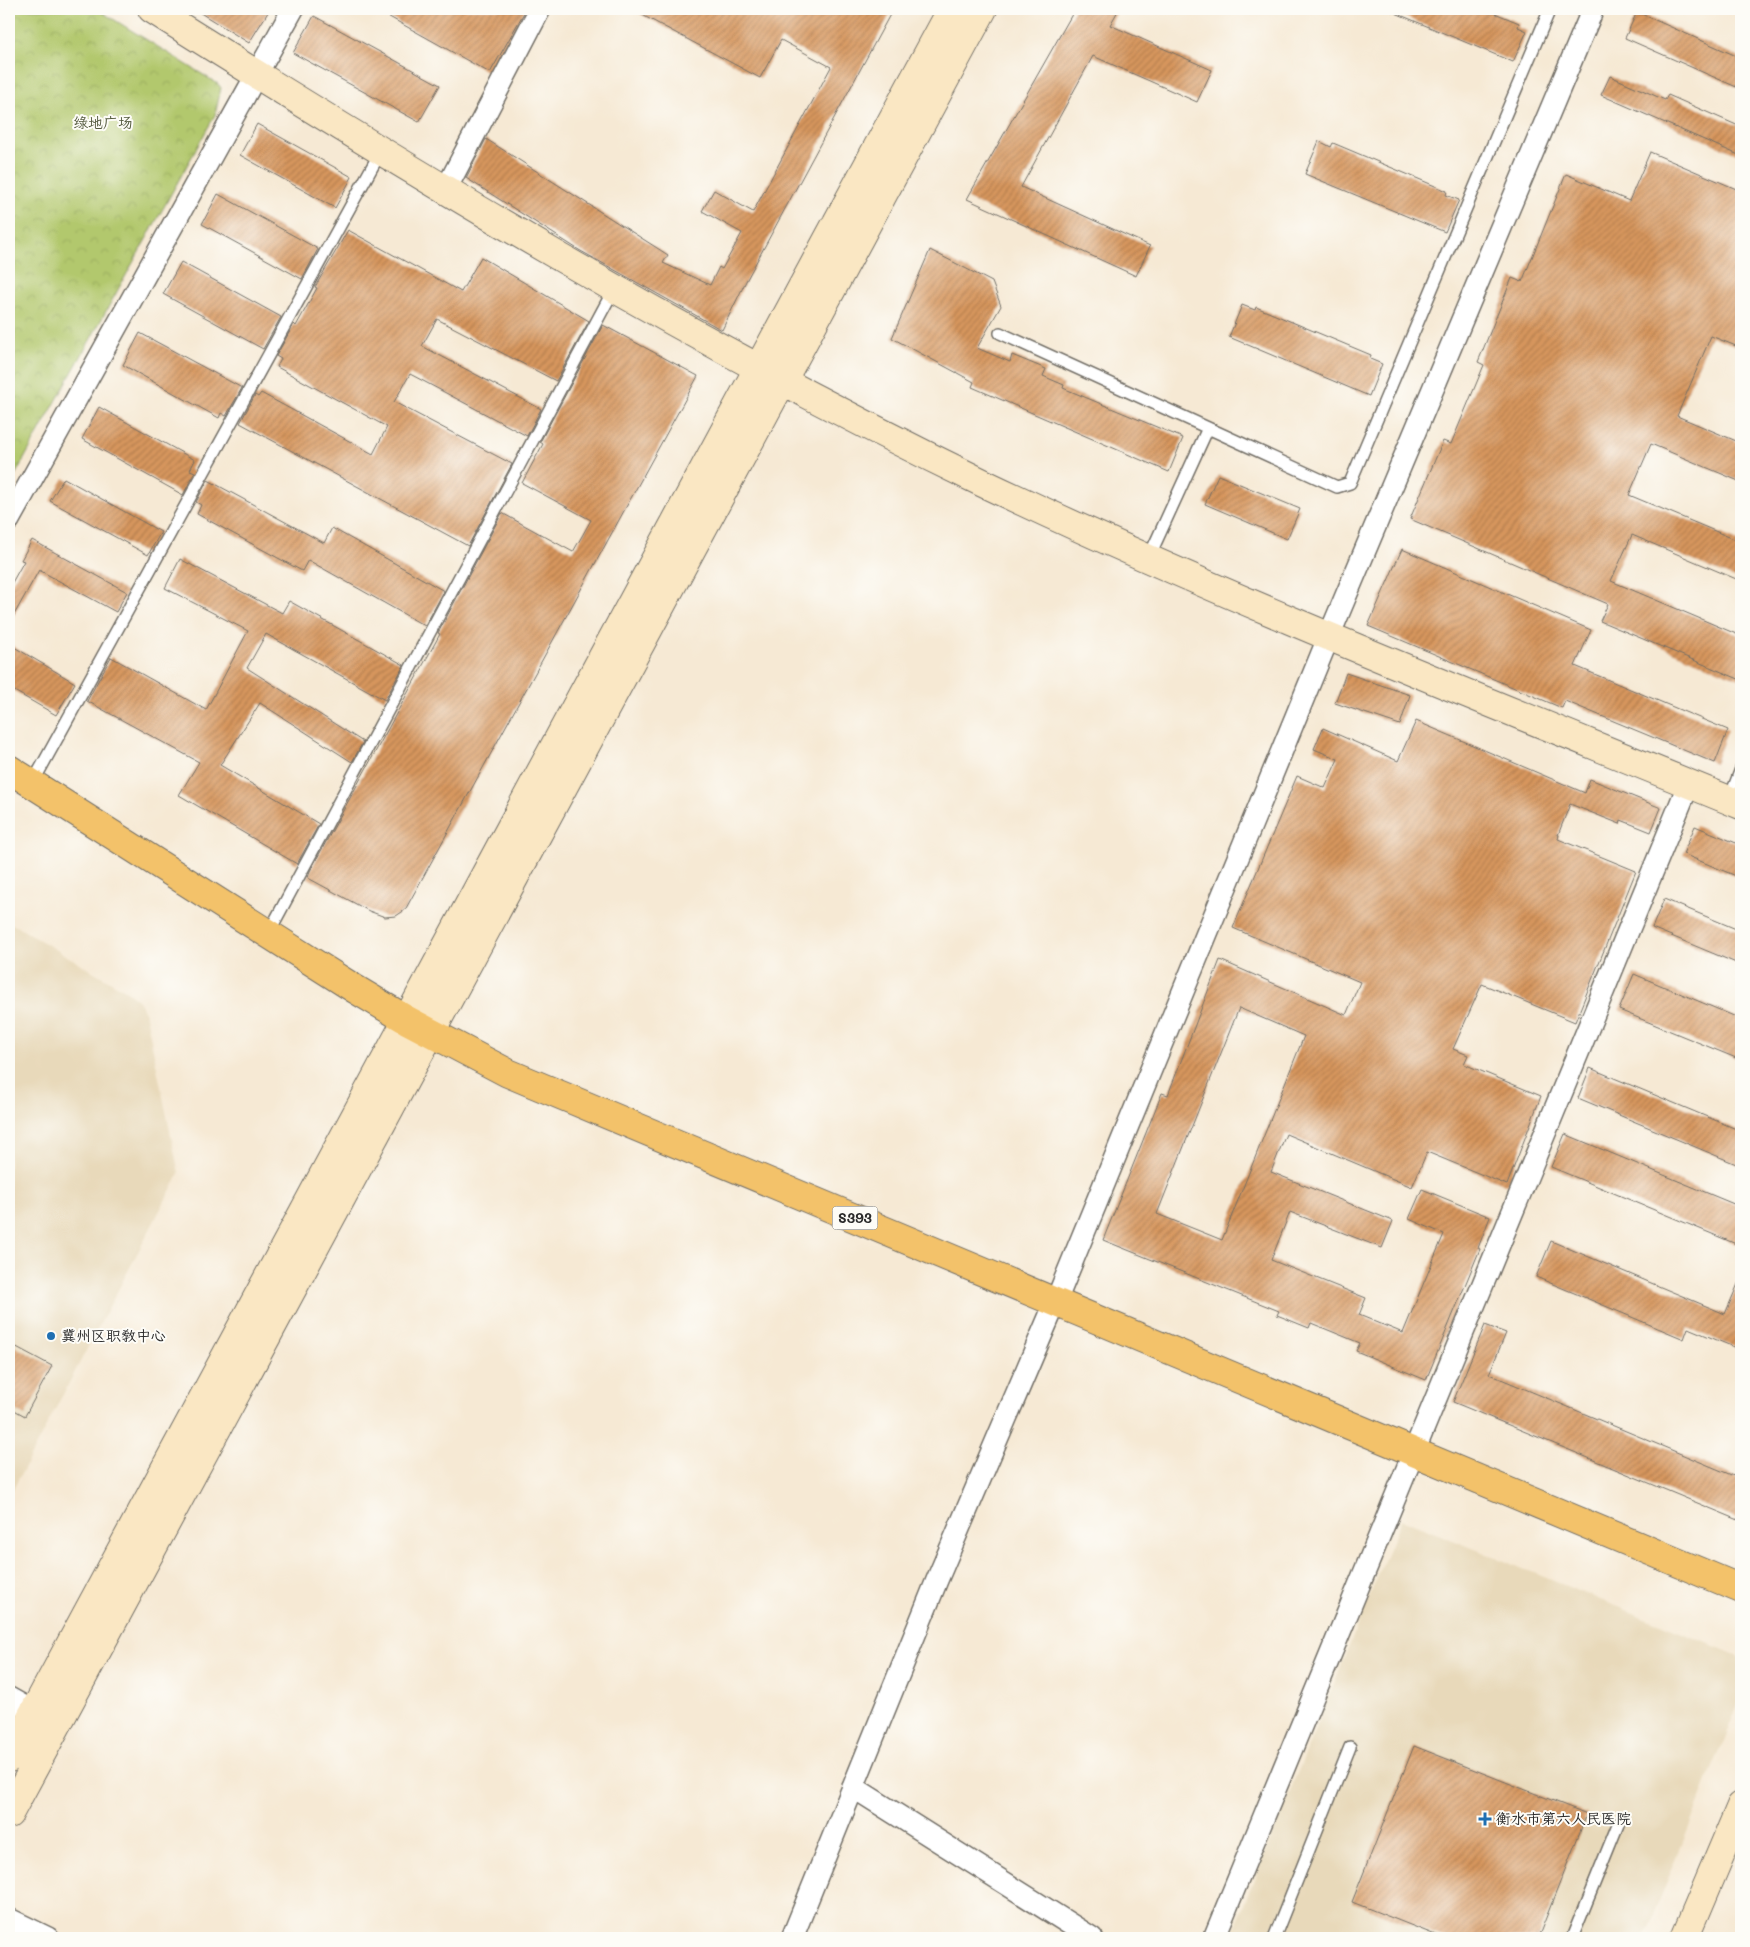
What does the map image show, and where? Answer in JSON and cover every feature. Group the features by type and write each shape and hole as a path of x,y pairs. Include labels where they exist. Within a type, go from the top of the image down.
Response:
{"main road":[{"path":"152,9 256,75 614,289 769,374 984,483 1329,636 1735,802"},
{"path":"9,1814 418,1026 769,374 952,9"},
{"path":"769,374 983,9"},
{"name":"S393","path":"9,769 268,934 418,1026 508,1073 1414,1450 1741,1589"},
{"path":"9,1758 418,1026"},
{"path":"1685,1938 1741,1806"}],"street":[{"path":"9,520 293,9"},
{"path":"446,190 540,9"},
{"path":"792,1938 937,1580 1056,1302 1329,636 1593,9"},
{"path":"1214,1938 1689,783"},
{"path":"9,1698 34,1712"},
{"path":"853,1787 1092,1938"},
{"path":"9,1919 48,1938"}],"lane":[{"path":"1000,333 1337,486 1350,483 1550,9"},
{"path":"32,784 382,150"},
{"path":"268,934 614,289"},
{"path":"1149,557 1208,428"},
{"path":"1735,802 1741,769"},
{"path":"1274,1938 1350,1747"},
{"path":"1572,1938 1619,1822"}],"shaded area":[{"name":"冀州区职教中心","path":"9,922 130,993 141,1004 146,1016 179,1174 9,1497"},
{"name":"衡水市第六人民医院","path":"1401,1519 1741,1657 1741,1699 1644,1938 1230,1938"}],"green space":[{"name":"绿地广场","path":"9,9 97,9 218,84 221,88 215,115 9,486"}],"building":[{"path":"194,9 270,9 249,43"},
{"path":"375,9 526,9 490,73"},
{"path":"631,9 893,9 746,281 722,330 579,250 466,178 486,139 668,255 663,263 710,285 719,267 722,269 742,233 702,211 714,190 753,212 831,67 781,40 760,78"},
{"path":"1075,9 1119,9 1110,25 1212,70 1197,102 1093,56 1021,187 1150,246 1136,276 967,199"},
{"path":"1386,9 1485,9 1519,23 1518,27 1527,31 1513,62"},
{"path":"1637,12 1741,58 1741,89 1625,38"},
{"path":"314,16 440,85 419,122 293,53"},
{"path":"1610,76 1665,100 1668,95 1741,127 1741,156 1601,95"},
{"path":"257,124 352,177 335,208 240,155"},
{"path":"1319,141 1331,147 1333,143 1447,191 1446,195 1459,200 1445,232 1305,174"},
{"path":"1650,152 1741,191 1741,348 1711,336 1677,416 1741,443 1741,482 1651,444 1629,495 1741,542 1741,581 1632,535 1611,581 1741,636 1741,680 1600,621 1608,604 1410,519 1443,441 1451,444 1484,365 1478,362 1512,278 1522,282 1566,174 1629,201"},
{"path":"218,194 318,249 302,279 202,224"},
{"path":"348,230 461,292 481,257 589,321 556,381 437,319 422,346 541,409 527,436 410,374 394,402 512,464 468,546 240,423 255,395 258,397 261,393 373,454 387,427 277,367 281,359 276,356 294,324 296,326 317,288 315,287"},
{"path":"930,250 992,282 1001,306 977,348 1010,362 1012,355 1046,369 1043,376 1064,385 1063,388 1183,438 1169,472 972,387 974,382 892,338"},
{"path":"181,262 281,317 263,349 163,294"},
{"path":"1242,305 1255,310 1256,307 1371,355 1370,359 1382,364 1369,396 1229,337"},
{"path":"603,325 698,376 405,910 396,916 385,917 369,911 308,878 310,871 440,634 438,633 502,513 573,552 591,520 522,483 543,444 540,442"},
{"path":"140,333 242,388 226,416 221,413 219,418 123,365"},
{"path":"99,407 195,460 190,470 195,472 183,495 82,439"},
{"path":"1218,475 1300,509 1287,539 1205,504"},
{"path":"64,478 161,532 148,555 50,501"},
{"path":"208,480 324,543 332,528 444,591 425,626 308,560 302,571 197,514 201,505 196,502"},
{"path":"32,540 127,592 116,612 39,570 9,624 9,588 24,561 21,560"},
{"path":"1402,549 1591,630 1575,666 1728,730 1715,763 1565,701 1562,708 1368,626"},
{"path":"180,559 282,613 289,601 404,665 385,700 266,634 247,668 363,742 352,762 260,703 220,765 319,824 297,864 179,795 199,762 87,701 111,657 206,710 248,631 165,588"},
{"path":"9,644 75,683 56,715 9,688"},
{"path":"1346,673 1410,695 1400,725 1335,703"},
{"path":"1416,721 1585,793 1590,779 1661,808 1651,832 1621,820 1620,824 1570,804 1558,839 1636,871 1575,1022 1482,984 1453,1049 1468,1055 1464,1064 1541,1096 1507,1185 1427,1152 1412,1187 1286,1134 1271,1172 1393,1221 1382,1248 1290,1212 1271,1260 1366,1298 1359,1315 1403,1333 1444,1234 1409,1219 1422,1189 1490,1217 1478,1248 1480,1249 1426,1380 1356,1351 1360,1343 1311,1323 1309,1328 1277,1315 1279,1311 1103,1240 1162,1093 1168,1095 1220,960 1346,1015 1360,982 1233,928 1297,776 1325,788 1338,759 1314,749 1323,728 1398,761","holes":["1239,1008 1304,1036 1222,1240 1157,1214"]},
{"path":"1695,826 1741,845 1741,878 1683,854"},
{"path":"1664,899 1741,931 1741,965 1652,928"},
{"path":"1634,974 1741,1019 1741,1060 1619,1010"},
{"path":"1590,1068 1741,1131 1741,1166 1578,1098"},
{"path":"1565,1134 1741,1207 1741,1246 1551,1167"},
{"path":"1551,1241 1725,1314 1741,1277 1741,1350 1688,1328 1684,1339 1536,1277"},
{"path":"1485,1325 1506,1333 1489,1374 1741,1479 1741,1521 1453,1402"},
{"path":"9,1343 52,1366 25,1416 9,1407"},
{"path":"1414,1746 1587,1814 1538,1938 1443,1938 1352,1902"}],"place":[{"name":"冀州区职教中心","path":"51,1336"},
{"name":"衡水市第六人民医院","path":"1485,1819"}]}
